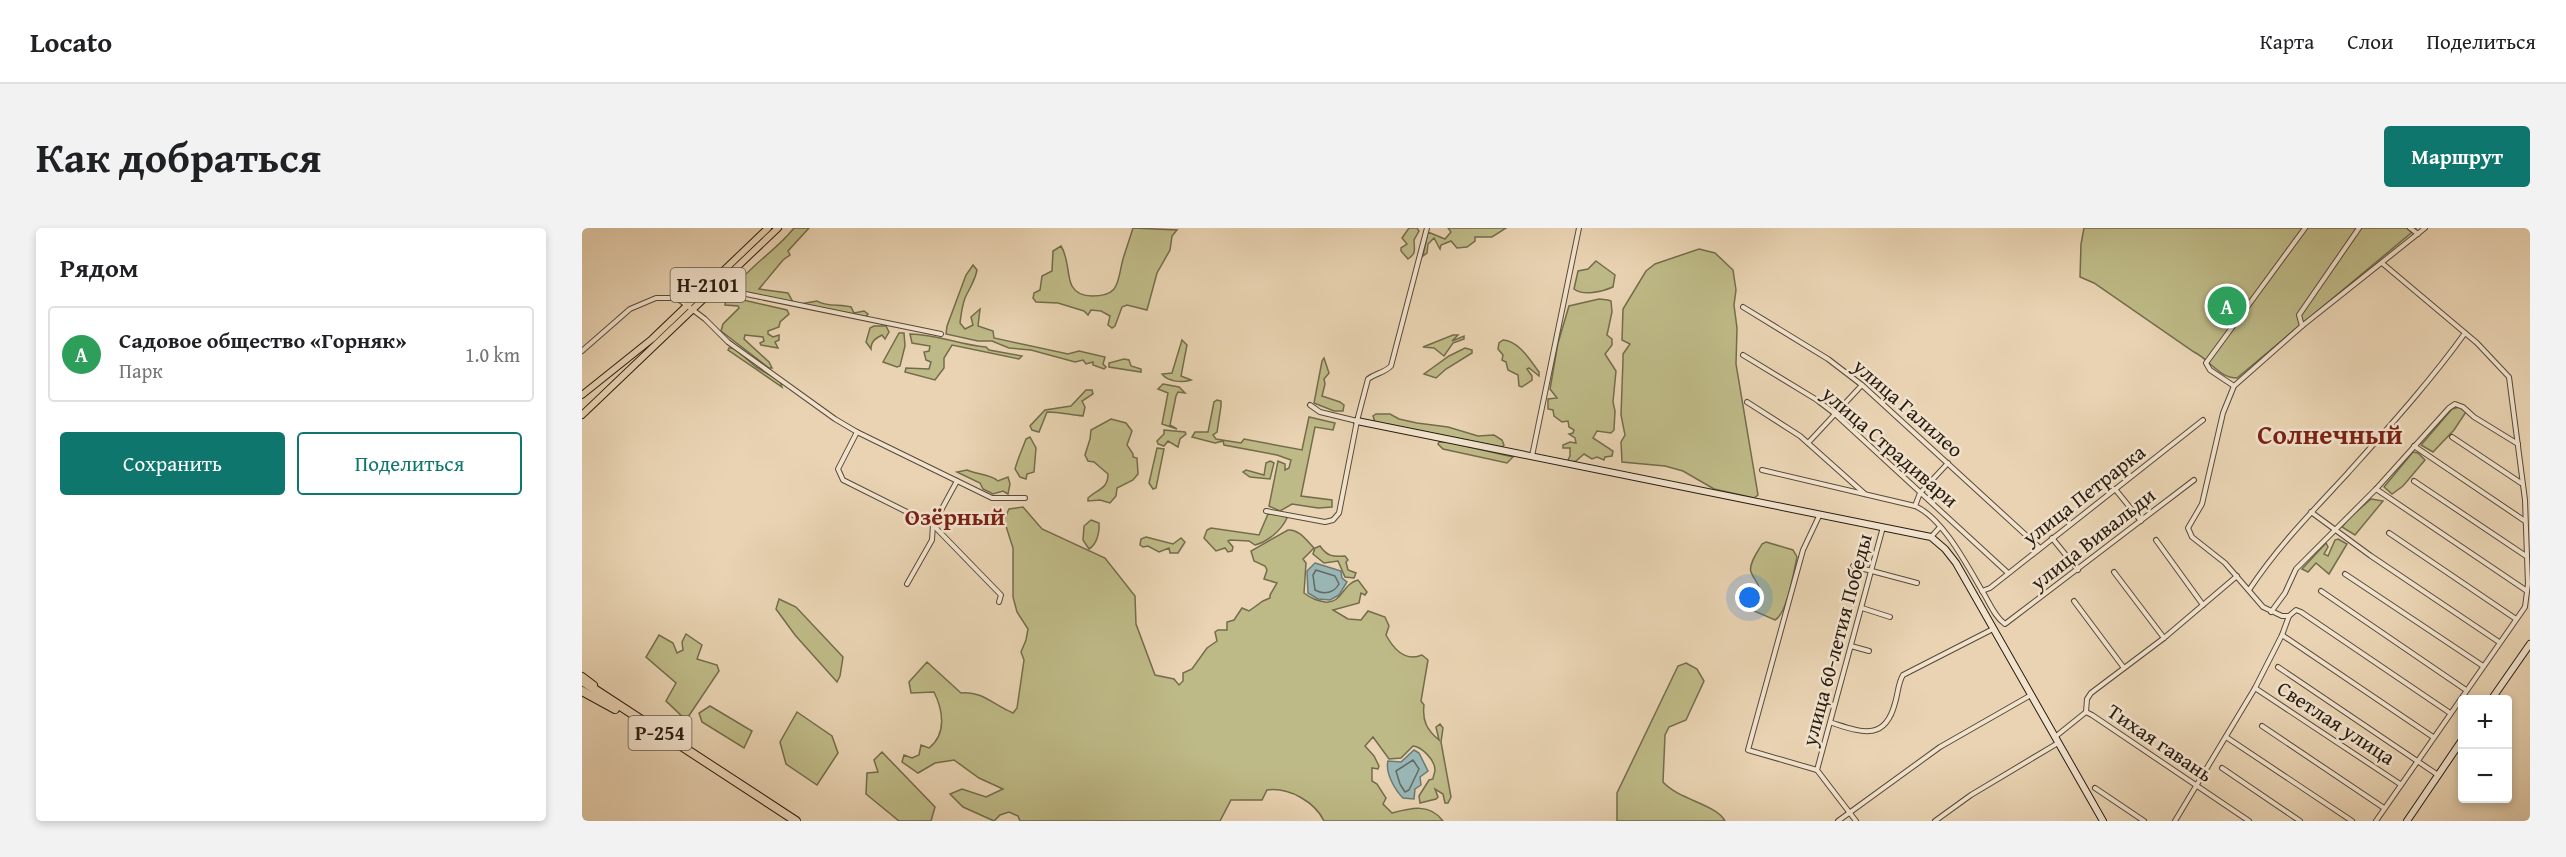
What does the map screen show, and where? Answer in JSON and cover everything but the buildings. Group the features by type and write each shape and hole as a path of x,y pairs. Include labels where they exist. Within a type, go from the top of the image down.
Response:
{"highway":[{"name":"Р-254","path":"582,681 796,821"},
{"name":"Р-254","path":"582,691 618,711 695,761 738,784"}],"main road":[{"name":"Н-2101","path":"582,395 625,362 768,228"},
{"path":"582,417 777,228"},
{"path":"582,676 738,784"}],"street":[{"path":"1266,511 1325,522 1334,520 1339,513 1357,421 1368,379 1385,372 1391,366 1427,228"},
{"path":"1533,456 1579,228"},
{"path":"2234,386 2210,370 2206,363 2305,228"},
{"path":"2302,326 2299,315 2359,228"},
{"path":"2410,228 2418,234"},
{"path":"2289,616 2271,612 2256,601 2236,576 2192,537 2188,528 2202,504 2223,413 2234,386 2302,326 2425,228"},
{"path":"2376,821 2525,607 2527,591 2526,522 2518,444 2507,372 2382,263"},
{"path":"722,282 728,289 736,292 941,334"},
{"path":"582,351 630,309 642,302 668,296 677,298 728,342 835,419 857,432 992,498 1024,498"},
{"name":"улица Галилео","path":"1743,307 1828,359 1862,385 2040,548"},
{"path":"2249,590 2271,556 2431,380 2465,333"},
{"name":"улица Страдивари","path":"1743,354 1834,413 2008,573"},
{"path":"1808,443 1862,385"},
{"path":"1747,402 1808,443 1865,494"},
{"path":"2271,612 2285,593 2296,569 2376,489 2455,404 2518,444"},
{"path":"1310,405 1320,412 1357,421 1931,537 1946,549 1956,563 2103,821"},
{"name":"улица Петрарка","path":"1982,591 2203,420"},
{"path":"857,432 838,469 843,480 933,525 1001,595 999,602"},
{"path":"2452,436 2521,483"},
{"path":"2414,447 2526,522"},
{"path":"1914,506 1920,493 1948,463"},
{"path":"1762,470 1914,506 1929,513 1982,591"},
{"name":"улица Вивальди","path":"1982,591 2002,623 2011,621 2194,480"},
{"path":"907,584 932,540 933,525 957,481"},
{"path":"2414,481 2527,556"},
{"path":"2115,489 2141,521"},
{"path":"2376,489 2527,591"},
{"path":"2311,512 2499,642"},
{"path":"1817,770 1748,750 1803,550 1820,514"},
{"name":"улица 60-летия Победы","path":"1856,821 1817,770 1832,723 1884,526"},
{"path":"1931,537 1940,526"},
{"path":"2389,533 2516,619"},
{"path":"2052,538 2078,570"},
{"path":"2156,540 2203,605"},
{"path":"1853,566 1917,583"},
{"path":"2114,572 2164,638"},
{"path":"2345,574 2483,666"},
{"path":"2086,712 2087,699 2091,693 2164,638 2236,576"},
{"path":"2321,591 2466,690"},
{"path":"2074,601 2124,668"},
{"path":"1862,608 1890,616"},
{"path":"2175,821 2254,688 2282,635 2289,616 2296,610 2450,713"},
{"path":"1832,723 1864,732 1876,730 1887,722 1892,714 1903,675 1994,628"},
{"path":"2282,635 2433,736"},
{"path":"2494,695 2530,644"},
{"path":"1851,646 1869,651"},
{"path":"2278,667 2438,775"},
{"name":"Светлая улица","path":"2254,688 2400,784"},
{"path":"1838,821 1940,747 2031,695"},
{"name":"Тихая гавань","path":"1935,821 2057,739 2086,712 2249,821"},
{"path":"2262,726 2384,808"},
{"path":"2226,737 2352,821"},
{"path":"2406,821 2458,747"},
{"path":"2222,768 2300,821"},
{"path":"2095,788 2144,821"}],"shaded area":[{"path":"794,228 809,228 788,251 790,255 783,260 759,289 788,293 793,302 800,304 817,301 851,307 854,313 864,311 868,314 866,317 755,298 733,289"},
{"path":"1133,228 1177,230 1172,236 1170,250 1157,273 1147,310 1127,305 1122,307 1115,326 1112,328 1108,325 1110,316 1101,311 1091,310 1088,315 1084,311 1058,303 1036,302 1033,298 1034,293 1040,290 1042,276 1052,271 1053,251 1061,246 1070,282 1076,291 1092,296 1113,290"},
{"path":"1409,228 1417,228 1419,231 1414,240 1414,253 1408,259 1401,248 1407,244 1402,238"},
{"path":"1448,228 1506,228 1492,237 1475,237 1475,241 1467,247 1457,248 1451,241 1441,245 1440,249 1434,238 1428,244 1427,253 1423,256 1428,232 1445,239 1451,232"},
{"path":"2084,228 2416,229 2237,378 2219,372 2199,355 2094,283 2080,277"},
{"path":"1699,249 1715,253 1733,270 1736,290 1734,305 1737,328 1736,364 1758,495 1754,498 1714,489 1683,471 1665,466 1622,462 1621,442 1625,435 1621,415 1623,354 1630,344 1622,340 1623,309 1646,271 1655,264"},
{"path":"1596,261 1615,275 1613,287 1593,293 1574,289 1578,271 1588,269"},
{"path":"973,265 977,270 964,301 960,320 965,329 973,325 971,317 980,309 978,326 993,331 994,338 1068,354 1079,351 1105,357 1103,364 1106,367 1104,369 1093,365 1093,362 1086,364 1083,360 1075,362 1031,350 1009,348 992,341 978,341 946,334 966,275"},
{"path":"730,297 787,310 789,314 780,322 779,327 768,331 768,334 773,337 779,335 779,340 775,342 778,348 761,345 760,343 764,341 763,337 745,335 744,339 769,362 772,368 721,331 723,324 739,308 725,305 726,299"},
{"path":"1599,299 1611,301 1612,312 1607,335 1612,339 1612,345 1605,354 1616,371 1613,402 1615,411 1614,430 1611,433 1597,431 1593,438 1613,451 1612,456 1605,457 1604,460 1597,457 1592,459 1584,454 1576,461 1570,462 1568,460 1570,448 1563,448 1563,445 1570,442 1576,443 1575,438 1569,434 1574,430 1569,427 1568,421 1562,422 1554,416 1553,410 1548,409 1548,399 1557,398 1550,389 1558,343 1569,306"},
{"path":"886,326 889,332 885,339 882,335 874,340 871,349 866,342 870,328"},
{"path":"899,333 904,333 905,346 900,366 897,367 883,362"},
{"path":"910,334 986,347 989,350 1022,356 1019,359 952,345 944,358 944,368 935,380 905,372 906,368 929,369 931,362 926,360 924,352 929,351 930,346 912,343"},
{"path":"1458,335 1452,341 1464,336 1464,339 1453,343 1444,356 1434,348 1423,347"},
{"path":"1182,340 1187,345 1181,376 1191,380 1175,381 1162,374 1172,373"},
{"path":"1503,340 1509,341 1524,352 1539,372 1539,376 1529,368 1527,369 1532,380 1522,387 1519,386 1518,375 1508,370 1506,362 1502,360 1503,355 1498,349 1499,343"},
{"path":"734,348 756,367 780,381 782,387 728,350"},
{"path":"1465,348 1472,350 1472,353 1436,378 1424,374 1449,356"},
{"path":"1324,358 1329,373 1324,379 1322,396 1340,402 1344,405 1343,411 1334,411 1314,403"},
{"path":"1129,360 1131,366 1141,369 1141,372 1109,367 1109,363"},
{"path":"1163,384 1179,387 1185,393 1178,392 1176,396 1170,425 1177,429 1162,424 1168,393 1158,389"},
{"path":"1086,390 1092,390 1093,394 1082,401 1085,407 1083,416 1047,412 1039,432 1032,430 1030,426 1045,410 1071,406"},
{"path":"1221,401 1221,406 1217,432 1213,435 1216,439 1241,443 1244,439 1302,450 1309,417 1335,423 1333,430 1315,427 1301,496 1332,500 1332,507 1318,508 1292,504 1280,511 1269,506 1278,461 1285,464 1285,470 1289,468 1291,460 1277,455 1224,445 1223,441 1215,443 1192,437 1195,432 1208,432 1214,402"},
{"path":"2459,407 2466,412 2454,430 2433,452 2421,445 2452,409"},
{"path":"1390,414 1399,419 1448,427 1478,436 1494,435 1502,440 1504,445 1502,447 1375,422 1373,416"},
{"path":"1111,419 1126,423 1132,431 1127,445 1133,457 1137,458 1138,474 1133,480 1117,488 1116,496 1110,503 1100,500 1088,501 1088,498 1104,486 1108,479 1108,474 1094,462 1088,461 1085,455 1091,430"},
{"path":"1164,430 1186,434 1180,439 1178,447 1168,441 1164,446 1158,444 1157,441 1164,434"},
{"path":"1030,437 1036,448 1034,472 1027,474 1026,479 1020,477 1015,469 1026,439"},
{"path":"1439,442 1513,457 1507,463 1443,449 1438,444"},
{"path":"1157,448 1164,449 1156,488 1153,489 1149,483"},
{"path":"2413,452 2418,453 2425,460 2403,486 2392,494 2384,487"},
{"path":"1270,461 1274,463 1270,479 1250,477 1243,472 1246,470 1264,475 1266,463"},
{"path":"967,470 998,481 1008,477 1010,484 1008,494 1003,491 993,494 983,489 980,483 957,472"},
{"path":"2371,499 2383,501 2355,535 2342,527 2349,518"},
{"path":"1023,507 1042,529 1105,558 1135,596 1136,624 1155,675 1174,679 1179,685 1183,681 1183,673 1192,669 1207,648 1217,641 1215,632 1227,630 1227,622 1234,620 1242,608 1249,611 1270,598 1277,583 1264,579 1267,570 1265,566 1254,561 1251,551 1288,530 1299,533 1314,548 1303,559 1306,563 1304,593 1317,600 1331,602 1339,597 1348,585 1358,580 1367,592 1365,595 1361,593 1359,603 1333,610 1348,619 1361,620 1368,611 1385,617 1389,626 1386,635 1396,649 1410,657 1422,655 1428,660 1421,701 1424,705 1426,725 1439,740 1436,727 1440,724 1443,728 1441,742 1451,797 1448,803 1445,803 1443,794 1435,789 1438,797 1436,799 1420,803 1419,796 1429,780 1433,779 1435,770 1430,758 1420,749 1413,746 1401,758 1389,759 1373,737 1365,746 1379,766 1378,769 1372,768 1372,781 1377,784 1386,798 1383,804 1392,813 1420,808 1432,811 1443,821 1324,821 1308,802 1300,797 1284,791 1267,790 1262,800 1231,800 1220,821 1020,821 1018,816 1009,812 1000,815 994,821 963,807 950,794 962,789 986,797 1003,789 979,778 954,760 935,763 918,773 902,762 904,755 912,758 919,755 921,745 929,748 939,736 941,729 940,706 934,692 911,693 909,682 927,662 961,693 981,696 1013,713 1017,708 1024,660 1021,652 1028,629 1017,612 1013,597 1013,548 1004,520 1009,509"},
{"path":"1268,514 1283,515 1287,518 1269,539 1260,544 1230,540 1228,541 1233,547 1232,551 1228,552 1225,548 1216,551 1204,538 1207,530 1211,528 1259,535"},
{"path":"1091,520 1099,523 1099,530 1096,541 1089,549 1083,540 1084,526"},
{"path":"1146,537 1173,544 1181,538 1185,542 1178,553 1170,553 1169,548 1159,552 1148,546 1140,545 1141,539"},
{"path":"2338,539 2347,544 2329,574 2316,563 2308,572 2302,569 2326,543 2328,547 2324,554 2328,556 2335,540"},
{"path":"1766,542 1793,550 1797,557 1783,610 1775,620 1754,611 1751,607 1761,595 1750,569 1754,557 1762,544"},
{"path":"1320,546 1330,555 1345,556 1348,560 1346,562 1348,570 1356,573 1354,578 1345,577 1338,561 1324,563 1313,554 1315,548"},
{"path":"779,599 796,607 843,657 837,682 795,635 776,609"},
{"path":"686,634 702,645 697,659 717,665 719,671 686,720 666,701 676,683 646,657 659,635 673,643 677,653 683,650 682,642"},
{"path":"1686,663 1697,669 1704,681 1686,720 1669,727 1665,735 1663,782 1678,793 1714,810 1725,821 1617,821 1617,793 1678,666"},
{"path":"710,706 752,731 744,748 702,722 699,713"},
{"path":"797,712 832,736 838,753 817,785 786,764 780,742"},
{"path":"882,752 935,807 931,821 899,821 866,794 867,773 878,772 874,760"}],"water":[{"path":"1315,563 1341,571 1342,578 1347,582 1339,595 1330,600 1318,599 1308,593 1307,571"},
{"path":"1414,750 1419,753 1428,771 1420,777 1421,785 1415,789 1414,799 1403,798 1391,781 1388,761 1401,762"}],"place":[{"name":"Садовое общество «Горняк»","path":"2227,306"}],"district":[{"name":"Солнечный","path":"2330,435"},
{"name":"Озёрный","path":"955,517"}]}
